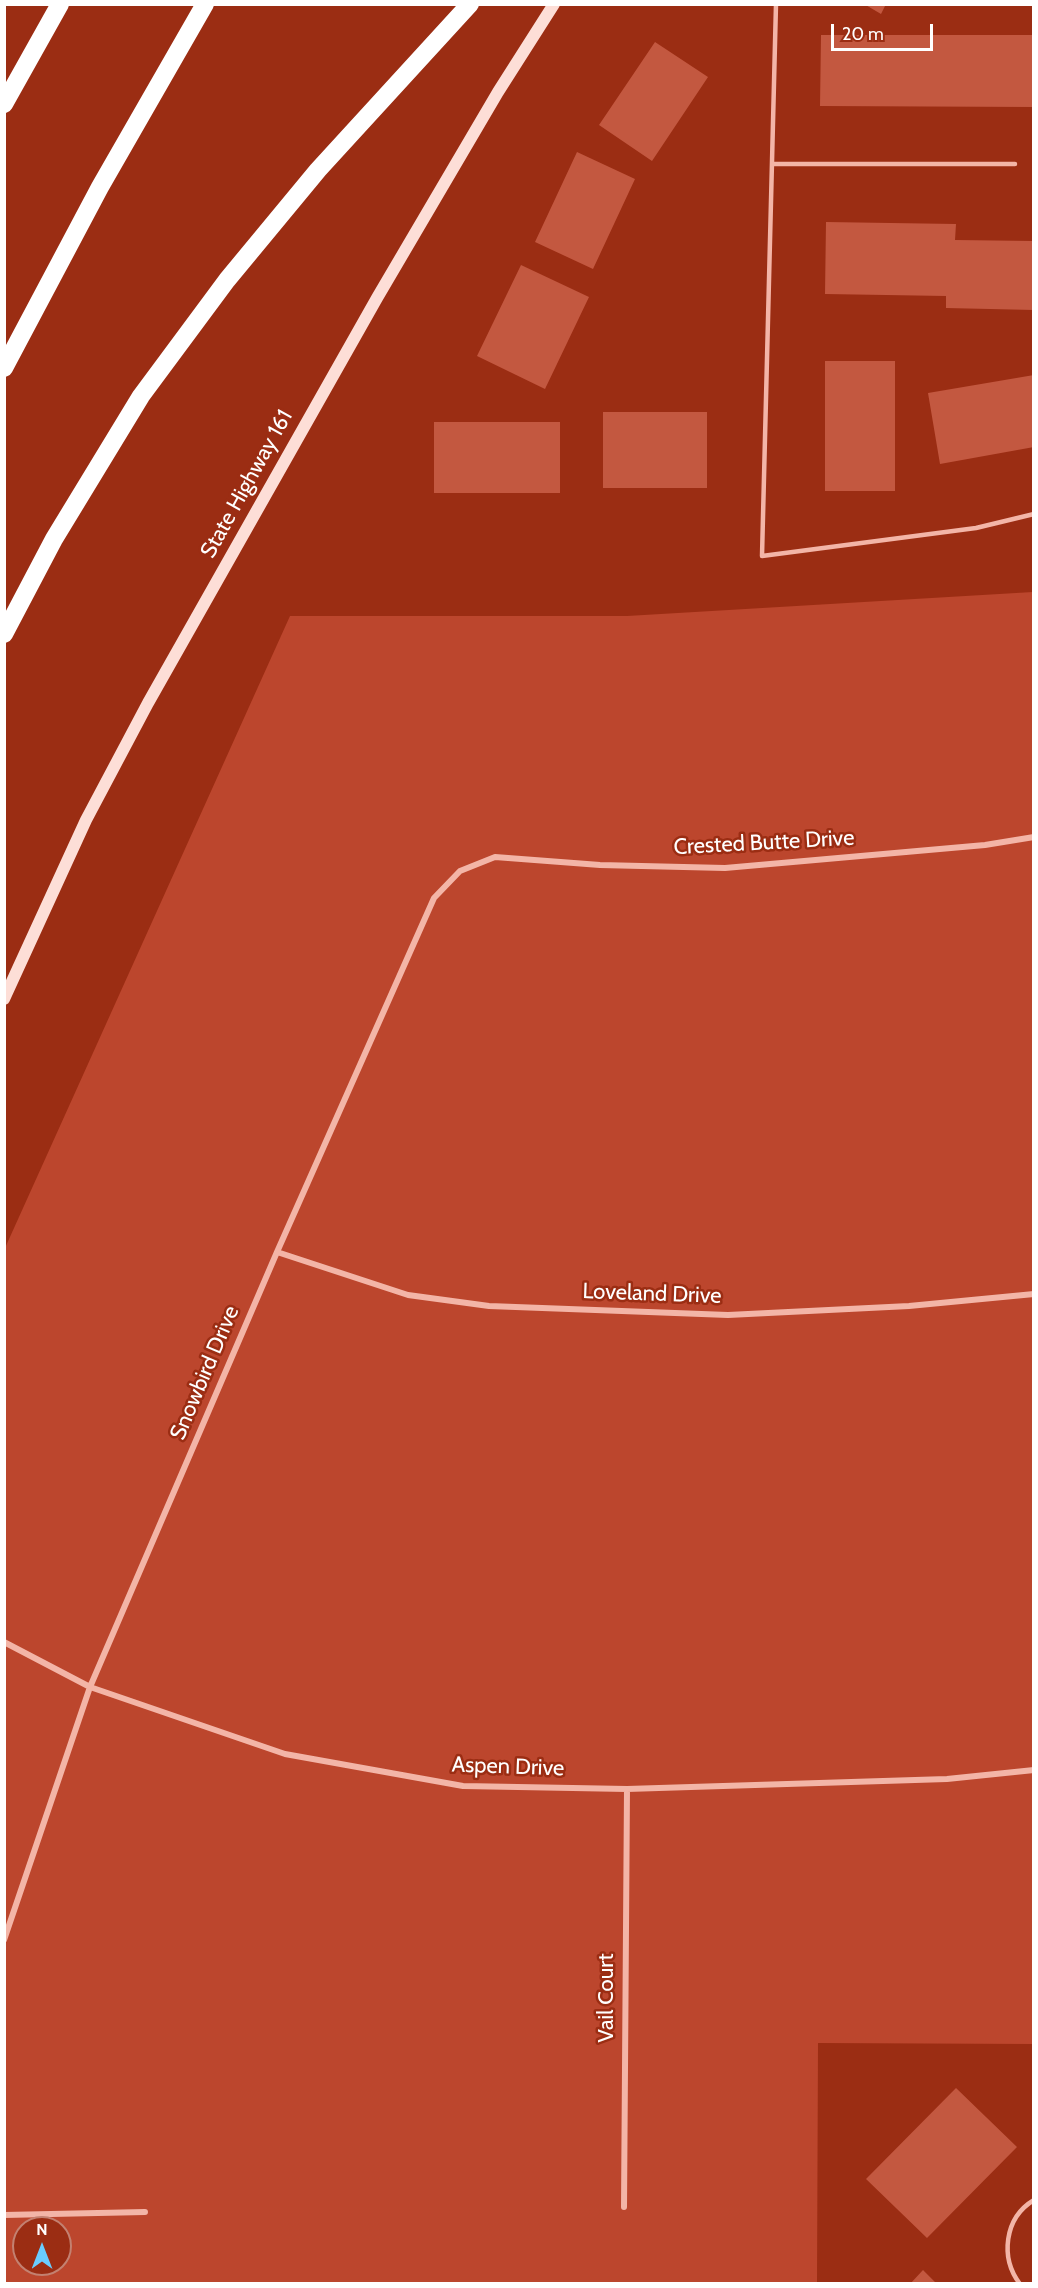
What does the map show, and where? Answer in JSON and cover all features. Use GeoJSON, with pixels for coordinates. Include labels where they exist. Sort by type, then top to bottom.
{"type":"FeatureCollection","features":[{"type":"Feature","properties":{"kind":"highway"},"geometry":{"type":"LineString","coordinates":[[4,104],[60,4]]}},
{"type":"Feature","properties":{"kind":"highway"},"geometry":{"type":"LineString","coordinates":[[4,368],[100,187],[205,4]]}},
{"type":"Feature","properties":{"kind":"highway"},"geometry":{"type":"LineString","coordinates":[[4,634],[54,539],[141,396],[227,280],[318,170],[470,4]]}},
{"type":"Feature","properties":{"kind":"main road","name":"State Highway 161"},"geometry":{"type":"LineString","coordinates":[[4,999],[86,820],[148,703],[376,298],[498,92],[555,4]]}},
{"type":"Feature","properties":{"kind":"street","name":"Crested Butte Drive"},"geometry":{"type":"LineString","coordinates":[[495,856],[600,865],[725,868],[985,845],[1034,837]]}},
{"type":"Feature","properties":{"kind":"street","name":"Snowbird Drive"},"geometry":{"type":"LineString","coordinates":[[4,1940],[90,1687],[277,1252],[434,898],[460,871],[495,856]]}},
{"type":"Feature","properties":{"kind":"street","name":"Loveland Drive"},"geometry":{"type":"LineString","coordinates":[[277,1252],[408,1295],[489,1306],[728,1315],[909,1306],[1034,1294]]}},
{"type":"Feature","properties":{"kind":"street","name":"Aspen Drive"},"geometry":{"type":"LineString","coordinates":[[4,1642],[90,1687],[285,1754],[463,1786],[627,1789],[947,1779],[1034,1770]]}},
{"type":"Feature","properties":{"kind":"street","name":"Vail Court"},"geometry":{"type":"LineString","coordinates":[[624,2207],[627,1789]]}},
{"type":"Feature","properties":{"kind":"street"},"geometry":{"type":"LineString","coordinates":[[4,2215],[145,2212]]}},
{"type":"Feature","properties":{"kind":"lane"},"geometry":{"type":"LineString","coordinates":[[776,4],[762,556],[976,528],[1034,514]]}},
{"type":"Feature","properties":{"kind":"lane"},"geometry":{"type":"LineString","coordinates":[[772,165],[1015,165]]}},
{"type":"Feature","properties":{"kind":"lane"},"geometry":{"type":"LineString","coordinates":[[1020,2283],[1013,2275],[1008,2259],[1007,2243],[1011,2228],[1019,2213],[1034,2200]]}},
{"type":"Feature","properties":{"kind":"shaded area"},"geometry":{"type":"Polygon","coordinates":[[[1033,592],[1033,2044],[818,2043],[817,2283],[5,2284],[5,1248],[290,616],[627,616],[1033,592]]]}},
{"type":"Feature","properties":{"kind":"building"},"geometry":{"type":"Polygon","coordinates":[[[864,4],[886,4],[881,14],[864,4]]]}},
{"type":"Feature","properties":{"kind":"building"},"geometry":{"type":"Polygon","coordinates":[[[821,35],[1034,35],[1034,107],[820,106],[821,35]]]}},
{"type":"Feature","properties":{"kind":"building"},"geometry":{"type":"Polygon","coordinates":[[[655,42],[708,77],[652,161],[599,125],[655,42]]]}},
{"type":"Feature","properties":{"kind":"building"},"geometry":{"type":"Polygon","coordinates":[[[577,152],[635,179],[593,269],[535,242],[577,152]]]}},
{"type":"Feature","properties":{"kind":"building"},"geometry":{"type":"Polygon","coordinates":[[[826,222],[956,224],[955,240],[1034,241],[1034,310],[946,308],[946,296],[825,294],[826,222]]]}},
{"type":"Feature","properties":{"kind":"building"},"geometry":{"type":"Polygon","coordinates":[[[521,265],[589,297],[545,389],[477,356],[521,265]]]}},
{"type":"Feature","properties":{"kind":"building"},"geometry":{"type":"Polygon","coordinates":[[[825,361],[895,361],[895,491],[825,491],[825,361]]]}},
{"type":"Feature","properties":{"kind":"building"},"geometry":{"type":"Polygon","coordinates":[[[1034,375],[1034,447],[940,464],[928,393],[1034,375]]]}},
{"type":"Feature","properties":{"kind":"building"},"geometry":{"type":"Polygon","coordinates":[[[603,412],[707,412],[707,488],[603,488],[603,412]]]}},
{"type":"Feature","properties":{"kind":"building"},"geometry":{"type":"Polygon","coordinates":[[[434,422],[560,422],[560,493],[434,493],[434,422]]]}},
{"type":"Feature","properties":{"kind":"building"},"geometry":{"type":"Polygon","coordinates":[[[956,2088],[1017,2147],[927,2238],[866,2179],[956,2088]]]}},
{"type":"Feature","properties":{"kind":"building"},"geometry":{"type":"Polygon","coordinates":[[[923,2270],[937,2284],[910,2284],[923,2270]]]}}]}
